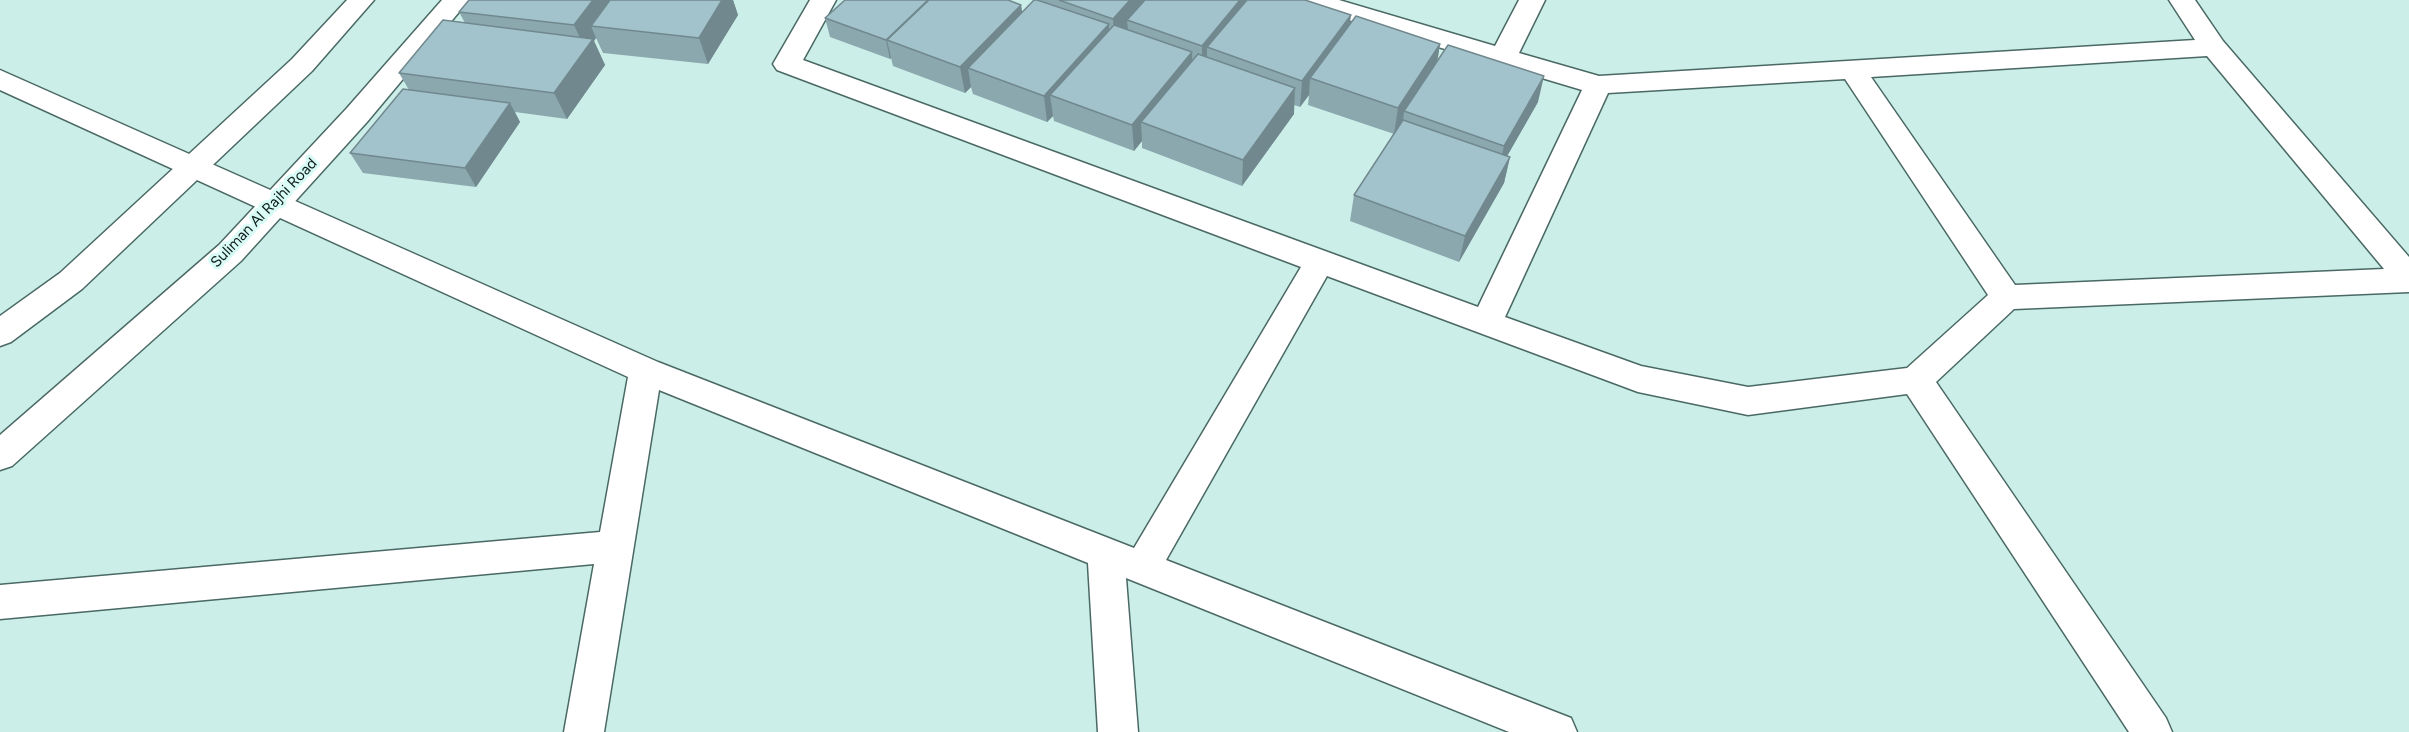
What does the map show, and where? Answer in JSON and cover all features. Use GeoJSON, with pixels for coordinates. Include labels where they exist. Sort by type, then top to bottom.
{"type":"FeatureCollection","features":[{"type":"Feature","properties":{"kind":"street"},"geometry":{"type":"LineString","coordinates":[[0,333],[71,281],[302,65],[361,0]]}},
{"type":"Feature","properties":{"kind":"street","name":"Suliman Al Rajhi Road"},"geometry":{"type":"LineString","coordinates":[[0,456],[230,252],[357,115],[456,0]]}},
{"type":"Feature","properties":{"kind":"street"},"geometry":{"type":"LineString","coordinates":[[823,0],[787,64],[1638,379],[1748,401],[1916,380],[2006,297],[2409,279]]}},
{"type":"Feature","properties":{"kind":"street"},"geometry":{"type":"LineString","coordinates":[[1503,57],[1532,0]]}},
{"type":"Feature","properties":{"kind":"street"},"geometry":{"type":"LineString","coordinates":[[2182,0],[2214,47],[2409,279]]}},
{"type":"Feature","properties":{"kind":"street"},"geometry":{"type":"LineString","coordinates":[[1316,1],[1598,85],[2214,47]]}},
{"type":"Feature","properties":{"kind":"street"},"geometry":{"type":"LineString","coordinates":[[1852,69],[2006,297]]}},
{"type":"Feature","properties":{"kind":"street"},"geometry":{"type":"LineString","coordinates":[[0,79],[646,371],[1557,732]]}},
{"type":"Feature","properties":{"kind":"street"},"geometry":{"type":"LineString","coordinates":[[1486,322],[1598,85]]}},
{"type":"Feature","properties":{"kind":"street"},"geometry":{"type":"LineString","coordinates":[[1142,568],[1320,262]]}},
{"type":"Feature","properties":{"kind":"street"},"geometry":{"type":"LineString","coordinates":[[584,732],[646,371]]}},
{"type":"Feature","properties":{"kind":"street"},"geometry":{"type":"LineString","coordinates":[[1916,380],[2152,732]]}},
{"type":"Feature","properties":{"kind":"street"},"geometry":{"type":"LineString","coordinates":[[0,602],[616,546]]}},
{"type":"Feature","properties":{"kind":"street"},"geometry":{"type":"LineString","coordinates":[[1106,554],[1118,732]]}},
{"type":"Feature","properties":{"kind":"building"},"geometry":{"type":"Polygon","coordinates":[[[469,0],[593,0],[574,25],[459,12],[469,0]]]}},
{"type":"Feature","properties":{"kind":"building"},"geometry":{"type":"Polygon","coordinates":[[[610,0],[722,0],[699,38],[591,26],[610,0]]]}},
{"type":"Feature","properties":{"kind":"building"},"geometry":{"type":"Polygon","coordinates":[[[845,0],[928,0],[886,40],[825,18],[845,0]]]}},
{"type":"Feature","properties":{"kind":"building"},"geometry":{"type":"Polygon","coordinates":[[[929,0],[1008,0],[1021,5],[960,67],[887,40],[929,0]]]}},
{"type":"Feature","properties":{"kind":"building"},"geometry":{"type":"Polygon","coordinates":[[[1034,0],[1109,24],[1044,96],[968,68],[1034,0]]]}},
{"type":"Feature","properties":{"kind":"building"},"geometry":{"type":"Polygon","coordinates":[[[1059,0],[1130,0],[1113,19],[1059,0]]]}},
{"type":"Feature","properties":{"kind":"building"},"geometry":{"type":"Polygon","coordinates":[[[1145,0],[1240,0],[1202,46],[1127,20],[1145,0]]]}},
{"type":"Feature","properties":{"kind":"building"},"geometry":{"type":"Polygon","coordinates":[[[1247,0],[1305,0],[1351,15],[1302,81],[1207,47],[1247,0]]]}},
{"type":"Feature","properties":{"kind":"building"},"geometry":{"type":"Polygon","coordinates":[[[1356,16],[1440,44],[1398,108],[1310,78],[1356,16]]]}},
{"type":"Feature","properties":{"kind":"building"},"geometry":{"type":"Polygon","coordinates":[[[443,20],[593,39],[554,93],[399,73],[443,20]]]}},
{"type":"Feature","properties":{"kind":"building"},"geometry":{"type":"Polygon","coordinates":[[[1114,25],[1192,52],[1132,125],[1050,95],[1114,25]]]}},
{"type":"Feature","properties":{"kind":"building"},"geometry":{"type":"Polygon","coordinates":[[[1448,45],[1544,76],[1504,146],[1404,111],[1448,45]]]}},
{"type":"Feature","properties":{"kind":"building"},"geometry":{"type":"Polygon","coordinates":[[[1198,54],[1295,88],[1243,160],[1141,122],[1198,54]]]}},
{"type":"Feature","properties":{"kind":"building"},"geometry":{"type":"Polygon","coordinates":[[[403,89],[510,103],[465,168],[350,153],[403,89]]]}},
{"type":"Feature","properties":{"kind":"building"},"geometry":{"type":"Polygon","coordinates":[[[1403,120],[1510,157],[1465,236],[1354,195],[1403,120]]]}}]}
